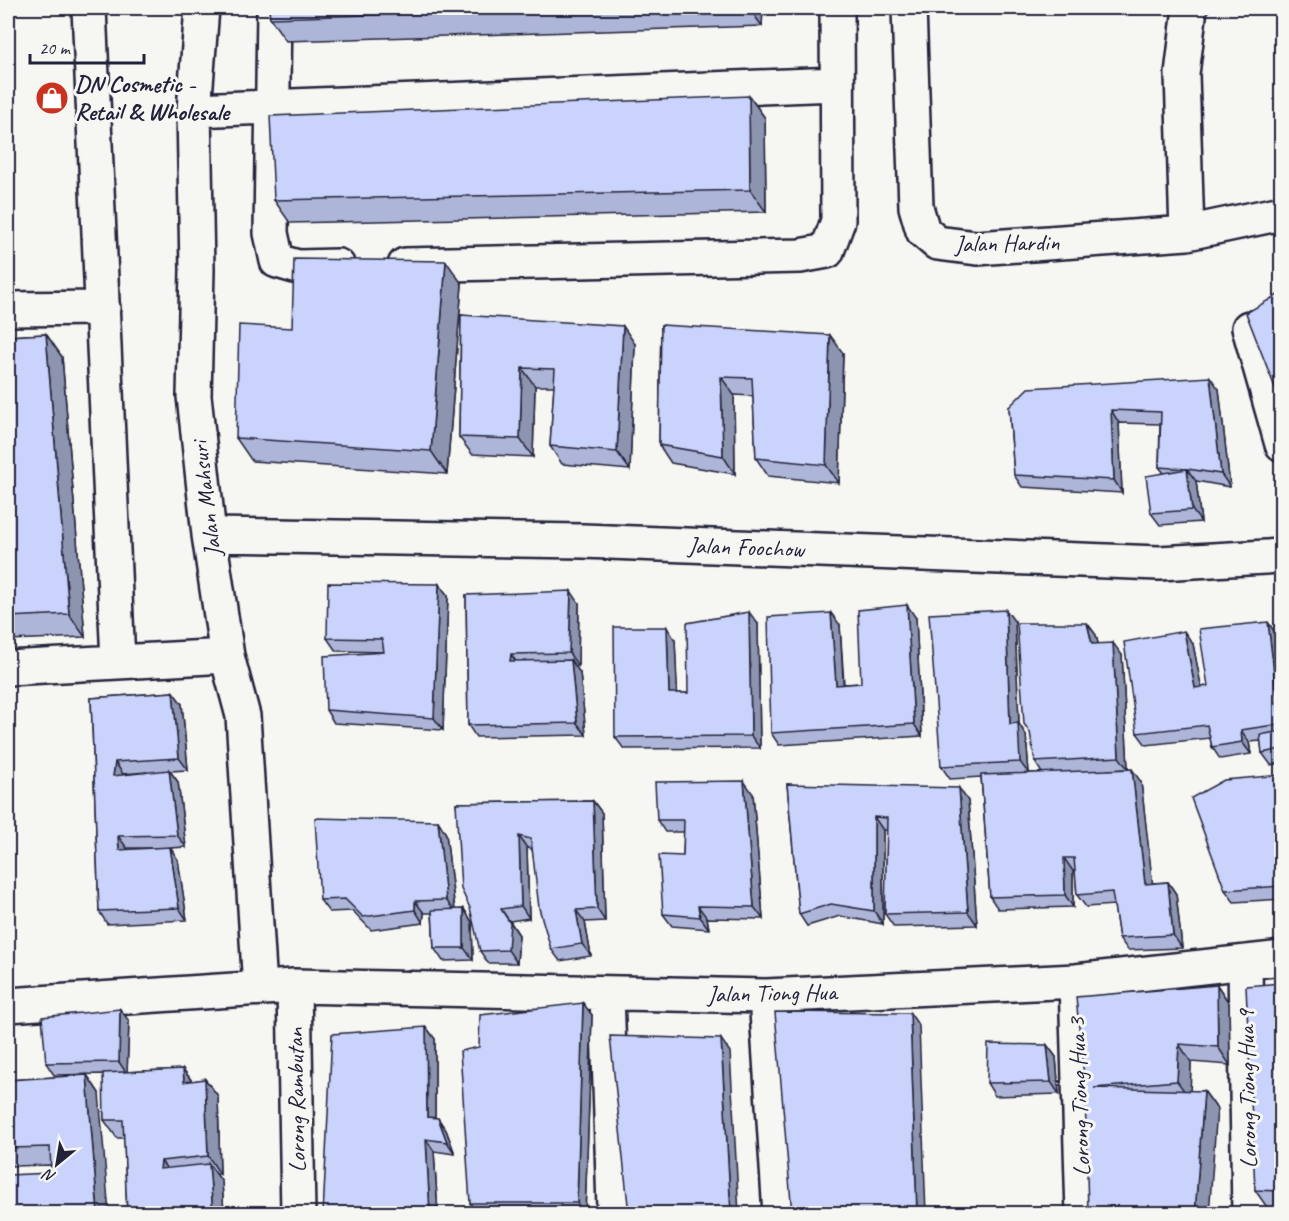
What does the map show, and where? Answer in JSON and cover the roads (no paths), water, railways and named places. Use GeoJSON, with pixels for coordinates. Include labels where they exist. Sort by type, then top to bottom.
{"type":"FeatureCollection","features":[{"type":"Feature","properties":{"kind":"street"},"geometry":{"type":"LineString","coordinates":[[89,8],[118,662]]}},
{"type":"Feature","properties":{"kind":"street","name":"Jalan Mahsuri"},"geometry":{"type":"LineString","coordinates":[[202,8],[194,110],[197,270],[194,396],[209,535],[227,656],[243,716],[260,988]]}},
{"type":"Feature","properties":{"kind":"street"},"geometry":{"type":"LineString","coordinates":[[274,8],[271,233],[277,261],[298,267],[800,256],[827,251],[837,221],[837,8]]}},
{"type":"Feature","properties":{"kind":"street","name":"Jalan Hardin"},"geometry":{"type":"LineString","coordinates":[[909,8],[916,207],[923,231],[937,243],[977,248],[1186,233],[1281,213]]}},
{"type":"Feature","properties":{"kind":"street"},"geometry":{"type":"LineString","coordinates":[[1186,233],[1182,74],[1190,8]]}},
{"type":"Feature","properties":{"kind":"street"},"geometry":{"type":"LineString","coordinates":[[194,110],[836,84]]}},
{"type":"Feature","properties":{"kind":"street"},"geometry":{"type":"LineString","coordinates":[[8,309],[104,308]]}},
{"type":"Feature","properties":{"kind":"street"},"geometry":{"type":"LineString","coordinates":[[1249,328],[1281,444]]}},
{"type":"Feature","properties":{"kind":"street","name":"Jalan Foochow"},"geometry":{"type":"LineString","coordinates":[[209,535],[583,541],[1159,563],[1281,556]]}},
{"type":"Feature","properties":{"kind":"street"},"geometry":{"type":"LineString","coordinates":[[8,668],[227,656]]}},
{"type":"Feature","properties":{"kind":"street","name":"Jalan Tiong Hua"},"geometry":{"type":"LineString","coordinates":[[8,1005],[294,986],[766,996],[1076,981],[1245,964],[1281,958]]}},
{"type":"Feature","properties":{"kind":"street","name":"Lorong Tiong Hua 9"},"geometry":{"type":"LineString","coordinates":[[1245,964],[1249,1214]]}},
{"type":"Feature","properties":{"kind":"street","name":"Lorong Tiong Hua 3"},"geometry":{"type":"LineString","coordinates":[[1076,981],[1083,1214]]}},
{"type":"Feature","properties":{"kind":"street","name":"Lorong Rambutan"},"geometry":{"type":"LineString","coordinates":[[294,986],[298,1214]]}},
{"type":"Feature","properties":{"kind":"street"},"geometry":{"type":"LineString","coordinates":[[607,993],[614,1208]]}},
{"type":"Feature","properties":{"kind":"street"},"geometry":{"type":"LineString","coordinates":[[766,996],[780,1214]]}},
{"type":"Feature","properties":{"kind":"place","name":"DN Cosmetic - Retail & Wholesale"},"geometry":{"type":"Point","coordinates":[52,98]}}]}
